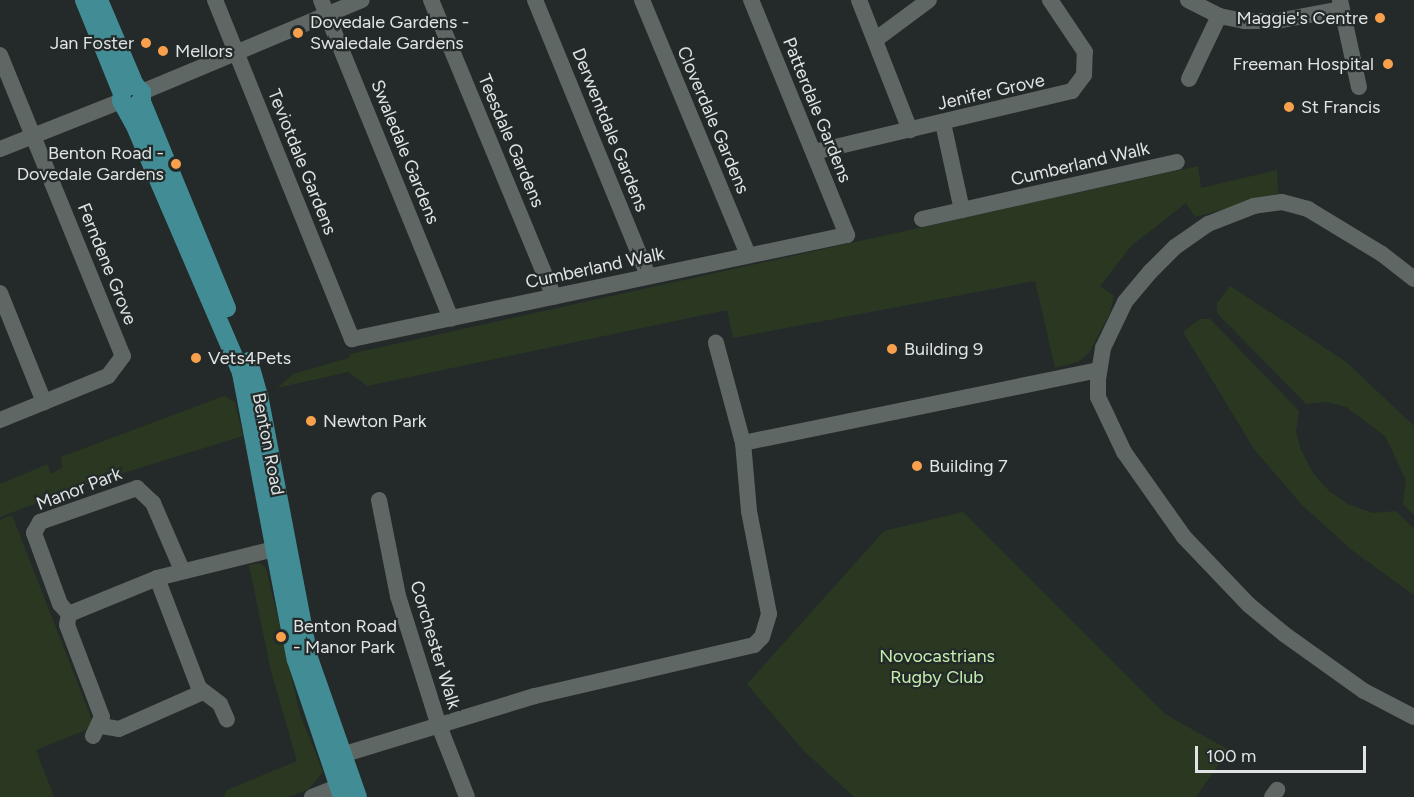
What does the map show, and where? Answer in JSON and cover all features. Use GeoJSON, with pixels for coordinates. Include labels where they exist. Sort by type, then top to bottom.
{"type":"FeatureCollection","features":[{"type":"Feature","properties":{"kind":"main road","name":"Benton Road"},"geometry":{"type":"LineString","coordinates":[[84,0],[131,96],[252,369],[281,548],[334,757],[347,791]]}},
{"type":"Feature","properties":{"kind":"main road","name":"Benton Road"},"geometry":{"type":"LineString","coordinates":[[99,0],[131,96]]}},
{"type":"Feature","properties":{"kind":"street","name":"Teviotdale Gardens"},"geometry":{"type":"LineString","coordinates":[[215,0],[352,339]]}},
{"type":"Feature","properties":{"kind":"street"},"geometry":{"type":"LineString","coordinates":[[0,149],[237,52],[324,7],[362,0]]}},
{"type":"Feature","properties":{"kind":"street","name":"Teesdale Gardens"},"geometry":{"type":"LineString","coordinates":[[431,0],[554,297]]}},
{"type":"Feature","properties":{"kind":"street","name":"Derwentdale Gardens"},"geometry":{"type":"LineString","coordinates":[[535,0],[648,276]]}},
{"type":"Feature","properties":{"kind":"street","name":"Cloverdale Gardens"},"geometry":{"type":"LineString","coordinates":[[642,0],[748,255]]}},
{"type":"Feature","properties":{"kind":"street","name":"Patterdale Gardens"},"geometry":{"type":"LineString","coordinates":[[752,0],[847,235]]}},
{"type":"Feature","properties":{"kind":"street"},"geometry":{"type":"LineString","coordinates":[[859,0],[910,130]]}},
{"type":"Feature","properties":{"kind":"street"},"geometry":{"type":"LineString","coordinates":[[875,40],[929,0]]}},
{"type":"Feature","properties":{"kind":"street","name":"Jenifer Grove"},"geometry":{"type":"LineString","coordinates":[[814,152],[1058,97],[1077,86],[1086,68],[1085,52],[1050,0]]}},
{"type":"Feature","properties":{"kind":"street"},"geometry":{"type":"LineString","coordinates":[[1188,0],[1219,16],[1268,21],[1341,4],[1359,87]]}},
{"type":"Feature","properties":{"kind":"street","name":"Swaledale Gardens"},"geometry":{"type":"LineString","coordinates":[[324,7],[452,318]]}},
{"type":"Feature","properties":{"kind":"street"},"geometry":{"type":"LineString","coordinates":[[1189,79],[1219,16]]}},
{"type":"Feature","properties":{"kind":"street","name":"Ferndene Grove"},"geometry":{"type":"LineString","coordinates":[[0,55],[123,356],[108,376],[0,420]]}},
{"type":"Feature","properties":{"kind":"street"},"geometry":{"type":"LineString","coordinates":[[943,123],[962,210]]}},
{"type":"Feature","properties":{"kind":"street","name":"Cumberland Walk"},"geometry":{"type":"LineString","coordinates":[[922,219],[1177,162]]}},
{"type":"Feature","properties":{"kind":"street"},"geometry":{"type":"LineString","coordinates":[[1414,279],[1382,254],[1308,209],[1282,202],[1254,206],[1208,224],[1175,247],[1125,302],[1102,348],[1098,397],[1105,416],[1127,457],[1184,537],[1249,605],[1284,634],[1364,691],[1414,717]]}},
{"type":"Feature","properties":{"kind":"street","name":"Cumberland Walk"},"geometry":{"type":"LineString","coordinates":[[352,339],[847,235]]}},
{"type":"Feature","properties":{"kind":"street"},"geometry":{"type":"LineString","coordinates":[[0,293],[44,402]]}},
{"type":"Feature","properties":{"kind":"street"},"geometry":{"type":"LineString","coordinates":[[334,757],[438,723],[740,649],[754,645],[762,637],[769,614],[749,511],[743,443],[716,343]]}},
{"type":"Feature","properties":{"kind":"street"},"geometry":{"type":"LineString","coordinates":[[743,443],[1099,370]]}},
{"type":"Feature","properties":{"kind":"street","name":"Manor Park"},"geometry":{"type":"LineString","coordinates":[[182,570],[153,503],[137,488],[40,522],[34,534],[60,604],[69,614],[66,625],[101,714],[97,731],[119,729],[203,692]]}},
{"type":"Feature","properties":{"kind":"street","name":"Corchester Walk"},"geometry":{"type":"LineString","coordinates":[[379,500],[398,596],[438,723],[467,797]]}},
{"type":"Feature","properties":{"kind":"street"},"geometry":{"type":"LineString","coordinates":[[69,614],[182,570],[281,548]]}},
{"type":"Feature","properties":{"kind":"street"},"geometry":{"type":"LineString","coordinates":[[157,578],[203,692],[220,704],[227,720]]}},
{"type":"Feature","properties":{"kind":"street"},"geometry":{"type":"LineString","coordinates":[[312,797],[347,791]]}},
{"type":"Feature","properties":{"kind":"green space"},"geometry":{"type":"Polygon","coordinates":[[[1198,166],[1201,188],[1277,170],[1278,194],[1195,217],[1186,203],[1131,246],[1100,286],[1114,296],[1110,313],[1089,353],[1078,362],[1055,368],[1035,281],[733,338],[727,310],[367,386],[348,372],[277,388],[293,374],[349,358],[350,354],[1198,166]]]}},
{"type":"Feature","properties":{"kind":"green space"},"geometry":{"type":"Polygon","coordinates":[[[1230,286],[1345,361],[1414,426],[1414,515],[1403,504],[1406,480],[1385,436],[1346,407],[1327,402],[1306,404],[1217,313],[1217,303],[1230,286]]]}},
{"type":"Feature","properties":{"kind":"green space"},"geometry":{"type":"Polygon","coordinates":[[[1200,319],[1210,319],[1299,411],[1296,432],[1301,450],[1313,473],[1329,491],[1348,504],[1372,513],[1396,511],[1414,529],[1414,595],[1353,551],[1302,505],[1254,449],[1183,332],[1200,319]]]}},
{"type":"Feature","properties":{"kind":"green space"},"geometry":{"type":"Polygon","coordinates":[[[224,396],[235,402],[243,436],[81,486],[0,517],[0,484],[48,464],[50,474],[62,468],[61,457],[224,396]]]}},
{"type":"Feature","properties":{"kind":"green space","name":"Novocastrians Rugby Club"},"geometry":{"type":"Polygon","coordinates":[[[963,512],[1165,714],[1229,750],[1196,797],[854,797],[803,750],[747,684],[884,531],[963,512]]]}},
{"type":"Feature","properties":{"kind":"green space"},"geometry":{"type":"Polygon","coordinates":[[[12,515],[92,720],[86,730],[36,750],[54,797],[0,797],[0,520],[12,515]]]}},
{"type":"Feature","properties":{"kind":"green space"},"geometry":{"type":"Polygon","coordinates":[[[260,563],[266,568],[300,714],[323,772],[309,789],[289,797],[224,797],[227,790],[297,761],[271,671],[249,565],[260,563]]]}},
{"type":"Feature","properties":{"kind":"place","name":"Maggie's Centre"},"geometry":{"type":"Point","coordinates":[1380,18]}},
{"type":"Feature","properties":{"kind":"place","name":"Dovedale Gardens - Swaledale Gardens"},"geometry":{"type":"Point","coordinates":[298,33]}},
{"type":"Feature","properties":{"kind":"place","name":"Jan Foster"},"geometry":{"type":"Point","coordinates":[146,43]}},
{"type":"Feature","properties":{"kind":"place","name":"Mellors"},"geometry":{"type":"Point","coordinates":[163,51]}},
{"type":"Feature","properties":{"kind":"place","name":"Freeman Hospital"},"geometry":{"type":"Point","coordinates":[1388,64]}},
{"type":"Feature","properties":{"kind":"place","name":"St Francis"},"geometry":{"type":"Point","coordinates":[1289,107]}},
{"type":"Feature","properties":{"kind":"place","name":"Benton Road - Dovedale Gardens"},"geometry":{"type":"Point","coordinates":[176,164]}},
{"type":"Feature","properties":{"kind":"place","name":"Building 9"},"geometry":{"type":"Point","coordinates":[892,349]}},
{"type":"Feature","properties":{"kind":"place","name":"Vets4Pets"},"geometry":{"type":"Point","coordinates":[196,358]}},
{"type":"Feature","properties":{"kind":"place","name":"Newton Park"},"geometry":{"type":"Point","coordinates":[311,421]}},
{"type":"Feature","properties":{"kind":"place","name":"Building 7"},"geometry":{"type":"Point","coordinates":[917,466]}},
{"type":"Feature","properties":{"kind":"place","name":"Benton Road - Manor Park"},"geometry":{"type":"Point","coordinates":[281,637]}}]}
